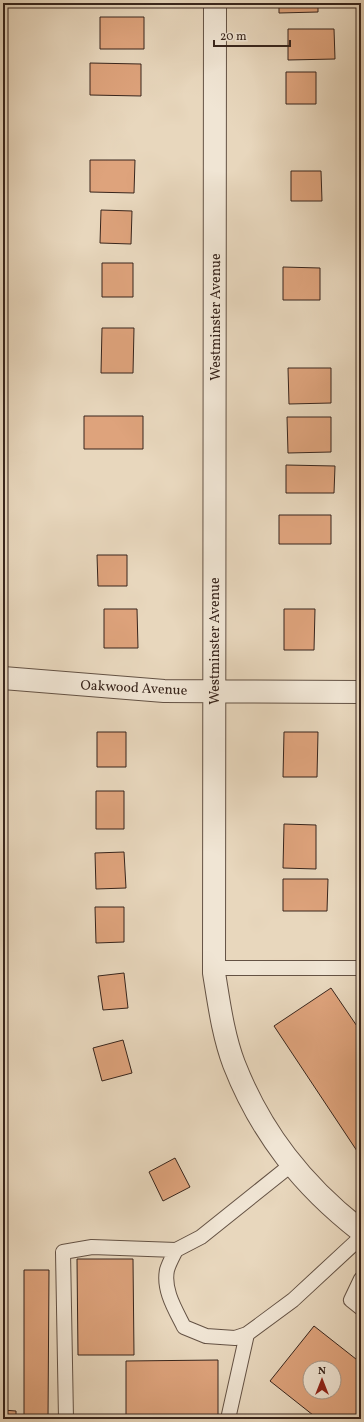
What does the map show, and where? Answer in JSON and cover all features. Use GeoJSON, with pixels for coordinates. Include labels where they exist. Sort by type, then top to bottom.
{"type":"FeatureCollection","features":[{"type":"Feature","properties":{"kind":"street","name":"Westminster Avenue"},"geometry":{"type":"LineString","coordinates":[[215,3],[214,968],[225,1036],[234,1064],[259,1118],[291,1164],[319,1196],[361,1231]]}},
{"type":"Feature","properties":{"kind":"street","name":"Oakwood Avenue"},"geometry":{"type":"LineString","coordinates":[[3,678],[164,690],[361,692]]}},
{"type":"Feature","properties":{"kind":"lane"},"geometry":{"type":"LineString","coordinates":[[214,968],[361,968]]}},
{"type":"Feature","properties":{"kind":"lane"},"geometry":{"type":"LineString","coordinates":[[66,1419],[64,1252],[92,1247],[176,1250],[201,1237],[291,1164]]}},
{"type":"Feature","properties":{"kind":"lane"},"geometry":{"type":"LineString","coordinates":[[176,1250],[167,1270],[166,1288],[184,1327],[206,1336],[235,1338],[247,1334],[293,1300],[361,1237]]}},
{"type":"Feature","properties":{"kind":"lane"},"geometry":{"type":"LineString","coordinates":[[361,1279],[351,1300],[361,1308]]}},
{"type":"Feature","properties":{"kind":"lane"},"geometry":{"type":"LineString","coordinates":[[228,1419],[247,1334]]}},
{"type":"Feature","properties":{"kind":"building"},"geometry":{"type":"Polygon","coordinates":[[[104,3],[140,3],[140,5],[104,5],[104,3]]]}},
{"type":"Feature","properties":{"kind":"building"},"geometry":{"type":"Polygon","coordinates":[[[279,3],[318,3],[318,12],[279,13],[279,3]]]}},
{"type":"Feature","properties":{"kind":"building"},"geometry":{"type":"Polygon","coordinates":[[[100,17],[144,17],[144,49],[100,49],[100,17]]]}},
{"type":"Feature","properties":{"kind":"building"},"geometry":{"type":"Polygon","coordinates":[[[288,29],[334,29],[335,59],[288,60],[288,29]]]}},
{"type":"Feature","properties":{"kind":"building"},"geometry":{"type":"Polygon","coordinates":[[[90,63],[141,64],[141,96],[90,95],[90,63]]]}},
{"type":"Feature","properties":{"kind":"building"},"geometry":{"type":"Polygon","coordinates":[[[286,72],[316,72],[316,104],[286,104],[286,72]]]}},
{"type":"Feature","properties":{"kind":"building"},"geometry":{"type":"Polygon","coordinates":[[[90,160],[135,160],[134,193],[90,192],[90,160]]]}},
{"type":"Feature","properties":{"kind":"building"},"geometry":{"type":"Polygon","coordinates":[[[291,171],[321,171],[322,201],[291,201],[291,171]]]}},
{"type":"Feature","properties":{"kind":"building"},"geometry":{"type":"Polygon","coordinates":[[[101,210],[132,211],[131,244],[100,243],[101,210]]]}},
{"type":"Feature","properties":{"kind":"building"},"geometry":{"type":"Polygon","coordinates":[[[102,263],[133,263],[133,297],[102,297],[102,263]]]}},
{"type":"Feature","properties":{"kind":"building"},"geometry":{"type":"Polygon","coordinates":[[[283,267],[320,268],[320,300],[283,300],[283,267]]]}},
{"type":"Feature","properties":{"kind":"building"},"geometry":{"type":"Polygon","coordinates":[[[102,328],[134,328],[133,373],[101,373],[102,328]]]}},
{"type":"Feature","properties":{"kind":"building"},"geometry":{"type":"Polygon","coordinates":[[[288,368],[331,368],[331,403],[289,404],[288,368]]]}},
{"type":"Feature","properties":{"kind":"building"},"geometry":{"type":"Polygon","coordinates":[[[84,416],[143,416],[143,449],[84,449],[84,416]]]}},
{"type":"Feature","properties":{"kind":"building"},"geometry":{"type":"Polygon","coordinates":[[[287,417],[331,417],[331,452],[288,453],[287,417]]]}},
{"type":"Feature","properties":{"kind":"building"},"geometry":{"type":"Polygon","coordinates":[[[286,465],[335,466],[334,493],[286,493],[286,465]]]}},
{"type":"Feature","properties":{"kind":"building"},"geometry":{"type":"Polygon","coordinates":[[[279,515],[331,515],[331,544],[279,544],[279,515]]]}},
{"type":"Feature","properties":{"kind":"building"},"geometry":{"type":"Polygon","coordinates":[[[97,555],[127,555],[127,586],[98,586],[97,555]]]}},
{"type":"Feature","properties":{"kind":"building"},"geometry":{"type":"Polygon","coordinates":[[[104,609],[137,609],[138,648],[104,648],[104,609]]]}},
{"type":"Feature","properties":{"kind":"building"},"geometry":{"type":"Polygon","coordinates":[[[284,609],[315,609],[314,650],[284,650],[284,609]]]}},
{"type":"Feature","properties":{"kind":"building"},"geometry":{"type":"Polygon","coordinates":[[[97,732],[126,732],[126,767],[97,767],[97,732]]]}},
{"type":"Feature","properties":{"kind":"building"},"geometry":{"type":"Polygon","coordinates":[[[284,732],[318,732],[317,777],[283,777],[284,732]]]}},
{"type":"Feature","properties":{"kind":"building"},"geometry":{"type":"Polygon","coordinates":[[[96,791],[124,791],[124,829],[96,829],[96,791]]]}},
{"type":"Feature","properties":{"kind":"building"},"geometry":{"type":"Polygon","coordinates":[[[284,824],[316,825],[316,869],[283,868],[284,824]]]}},
{"type":"Feature","properties":{"kind":"building"},"geometry":{"type":"Polygon","coordinates":[[[124,852],[126,888],[96,889],[95,853],[124,852]]]}},
{"type":"Feature","properties":{"kind":"building"},"geometry":{"type":"Polygon","coordinates":[[[283,879],[328,879],[327,911],[283,911],[283,879]]]}},
{"type":"Feature","properties":{"kind":"building"},"geometry":{"type":"Polygon","coordinates":[[[95,907],[124,907],[124,942],[96,943],[95,907]]]}},
{"type":"Feature","properties":{"kind":"building"},"geometry":{"type":"Polygon","coordinates":[[[124,973],[128,1008],[103,1010],[98,976],[124,973]]]}},
{"type":"Feature","properties":{"kind":"building"},"geometry":{"type":"Polygon","coordinates":[[[331,988],[361,1032],[361,1157],[274,1026],[331,988]]]}},
{"type":"Feature","properties":{"kind":"building"},"geometry":{"type":"Polygon","coordinates":[[[123,1040],[132,1073],[102,1081],[93,1048],[123,1040]]]}},
{"type":"Feature","properties":{"kind":"building"},"geometry":{"type":"Polygon","coordinates":[[[175,1158],[190,1187],[163,1201],[149,1172],[175,1158]]]}},
{"type":"Feature","properties":{"kind":"building"},"geometry":{"type":"Polygon","coordinates":[[[77,1259],[133,1259],[134,1355],[78,1355],[77,1259]]]}},
{"type":"Feature","properties":{"kind":"building"},"geometry":{"type":"Polygon","coordinates":[[[24,1270],[49,1270],[48,1419],[24,1419],[24,1270]]]}},
{"type":"Feature","properties":{"kind":"building"},"geometry":{"type":"Polygon","coordinates":[[[314,1326],[361,1363],[361,1419],[318,1419],[270,1381],[314,1326]]]}},
{"type":"Feature","properties":{"kind":"building"},"geometry":{"type":"Polygon","coordinates":[[[218,1360],[218,1416],[126,1417],[126,1361],[218,1360]]]}},
{"type":"Feature","properties":{"kind":"building"},"geometry":{"type":"Polygon","coordinates":[[[3,1410],[16,1411],[16,1419],[3,1419],[3,1410]]]}}]}
